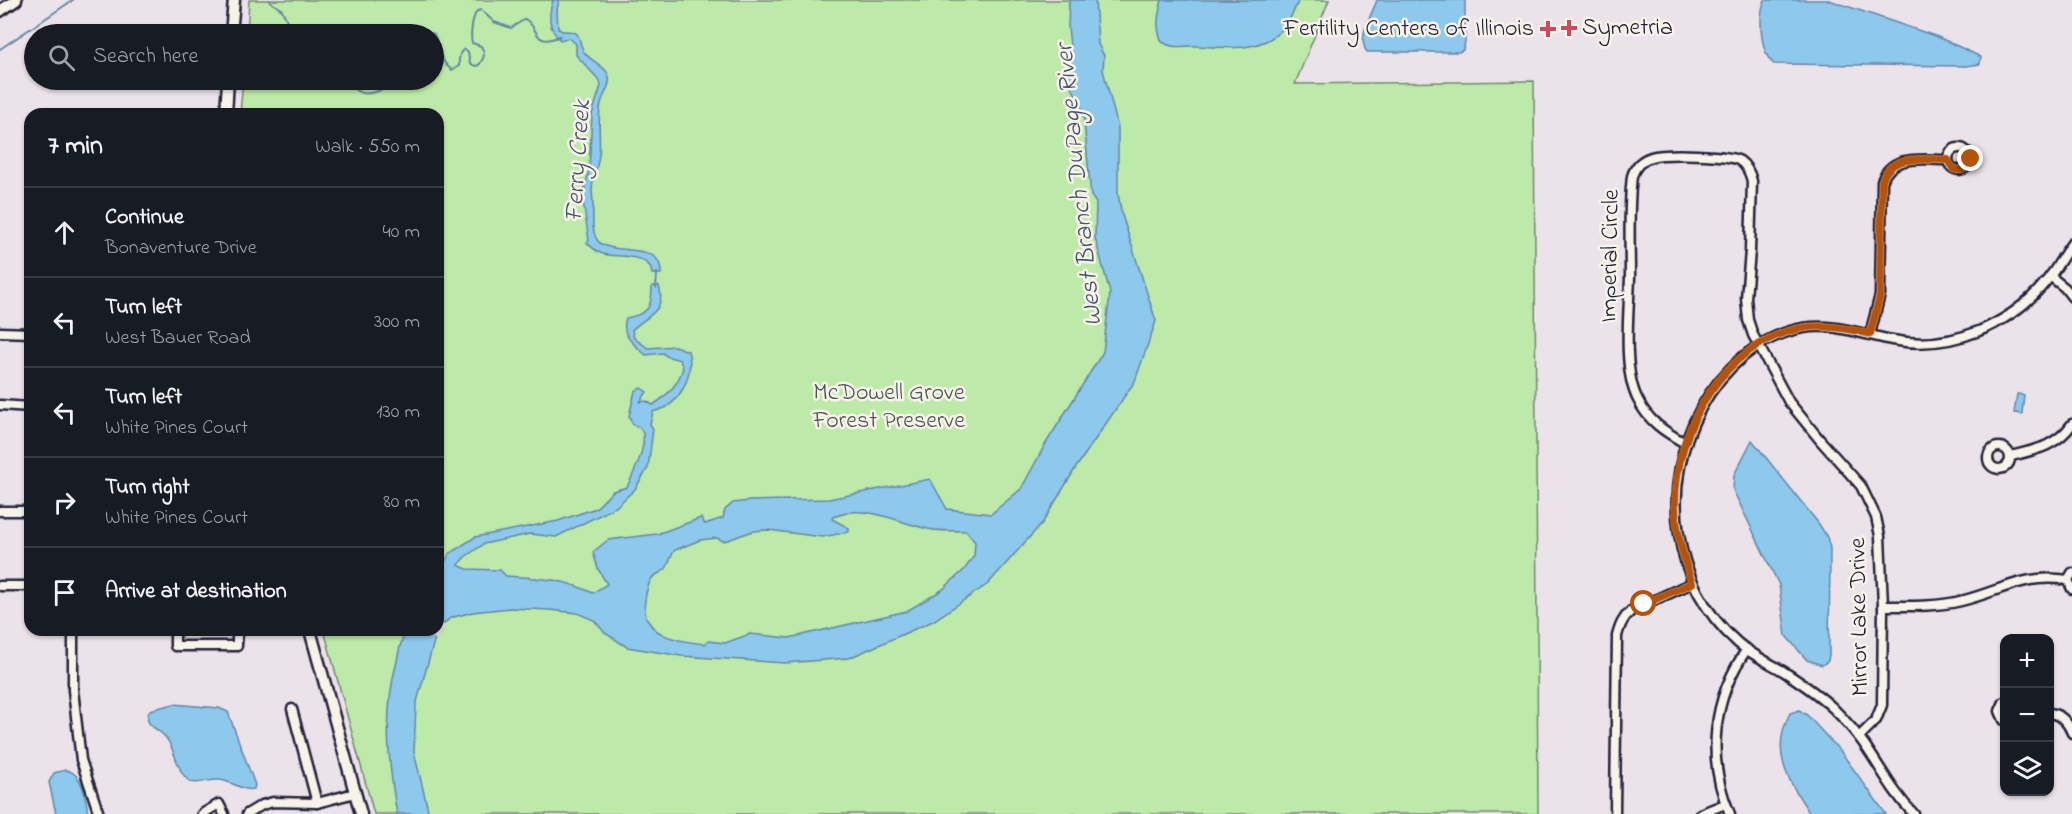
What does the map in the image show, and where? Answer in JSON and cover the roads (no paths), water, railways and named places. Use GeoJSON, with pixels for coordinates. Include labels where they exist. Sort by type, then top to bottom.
{"type":"FeatureCollection","features":[{"type":"Feature","properties":{"kind":"street"},"geometry":{"type":"LineString","coordinates":[[0,11],[16,0]]}},
{"type":"Feature","properties":{"kind":"street"},"geometry":{"type":"LineString","coordinates":[[232,24],[234,0]]}},
{"type":"Feature","properties":{"kind":"street"},"geometry":{"type":"LineString","coordinates":[[226,108],[227,90]]}},
{"type":"Feature","properties":{"kind":"street","name":"Imperial Circle"},"geometry":{"type":"LineString","coordinates":[[1685,442],[1660,428],[1644,410],[1637,399],[1629,372],[1630,189],[1633,172],[1642,161],[1659,155],[1727,156],[1743,163],[1750,172],[1753,204],[1746,298],[1748,320],[1758,346]]}},
{"type":"Feature","properties":{"kind":"street"},"geometry":{"type":"LineString","coordinates":[[1870,334],[1880,296],[1882,182],[1885,173],[1902,161],[1948,160]]}},
{"type":"Feature","properties":{"kind":"street"},"geometry":{"type":"LineString","coordinates":[[1914,814],[1902,802],[1859,737],[1831,706],[1810,689],[1747,650],[1716,620],[1692,583],[1678,532],[1675,503],[1677,479],[1685,442],[1700,410],[1716,384],[1739,360],[1774,337],[1804,328],[1833,327],[1901,342],[1925,343],[1964,337],[2006,318],[2036,293],[2072,243]]}},
{"type":"Feature","properties":{"kind":"street"},"geometry":{"type":"LineString","coordinates":[[2050,276],[2072,297]]}},
{"type":"Feature","properties":{"kind":"street"},"geometry":{"type":"LineString","coordinates":[[0,332],[24,332]]}},
{"type":"Feature","properties":{"kind":"street","name":"Mirror Lake Drive"},"geometry":{"type":"LineString","coordinates":[[1758,346],[1790,402],[1820,440],[1852,473],[1870,502],[1880,536],[1883,606],[1882,705],[1876,720],[1859,737]]}},
{"type":"Feature","properties":{"kind":"street"},"geometry":{"type":"LineString","coordinates":[[0,405],[24,407]]}},
{"type":"Feature","properties":{"kind":"street"},"geometry":{"type":"LineString","coordinates":[[2011,456],[2050,445],[2063,436],[2072,424]]}},
{"type":"Feature","properties":{"kind":"street"},"geometry":{"type":"LineString","coordinates":[[0,511],[24,511]]}},
{"type":"Feature","properties":{"kind":"street"},"geometry":{"type":"LineString","coordinates":[[1883,606],[1920,606],[1960,602],[2034,578],[2071,581]]}},
{"type":"Feature","properties":{"kind":"street"},"geometry":{"type":"LineString","coordinates":[[1615,814],[1619,628],[1625,616],[1632,610],[1692,583]]}},
{"type":"Feature","properties":{"kind":"street"},"geometry":{"type":"LineString","coordinates":[[0,586],[24,586]]}},
{"type":"Feature","properties":{"kind":"street"},"geometry":{"type":"LineString","coordinates":[[73,636],[73,690],[81,760],[99,814]]}},
{"type":"Feature","properties":{"kind":"street"},"geometry":{"type":"LineString","coordinates":[[175,636],[175,646],[237,646],[237,636]]}},
{"type":"Feature","properties":{"kind":"street"},"geometry":{"type":"LineString","coordinates":[[312,636],[361,814]]}},
{"type":"Feature","properties":{"kind":"street"},"geometry":{"type":"LineString","coordinates":[[1730,814],[1725,804],[1716,765],[1716,728],[1725,690],[1747,650]]}},
{"type":"Feature","properties":{"kind":"street"},"geometry":{"type":"LineString","coordinates":[[292,709],[317,803]]}},
{"type":"Feature","properties":{"kind":"street"},"geometry":{"type":"LineString","coordinates":[[2054,714],[2067,723],[2072,733]]}},
{"type":"Feature","properties":{"kind":"street"},"geometry":{"type":"LineString","coordinates":[[247,814],[273,802],[317,803],[355,793]]}},
{"type":"Feature","properties":{"kind":"street"},"geometry":{"type":"LineString","coordinates":[[202,814],[219,804],[224,814]]}},
{"type":"Feature","properties":{"kind":"street"},"geometry":{"type":"LineString","coordinates":[[1700,814],[1725,804]]}},
{"type":"Feature","properties":{"kind":"water"},"geometry":{"type":"Polygon","coordinates":[[[553,0],[559,0],[558,28],[577,34],[584,52],[606,71],[609,77],[609,85],[600,110],[599,155],[592,187],[594,233],[598,241],[605,246],[646,252],[654,256],[659,263],[661,274],[652,274],[646,262],[639,259],[603,254],[587,243],[589,241],[583,201],[589,170],[592,114],[601,86],[600,81],[576,55],[576,44],[569,38],[560,40],[553,31],[550,11],[553,0]]]}},
{"type":"Feature","properties":{"kind":"water"},"geometry":{"type":"Polygon","coordinates":[[[1069,0],[1095,0],[1098,44],[1104,56],[1103,70],[1118,127],[1118,194],[1122,215],[1156,321],[1135,381],[1075,469],[1043,522],[988,584],[933,621],[849,658],[785,663],[681,656],[627,647],[605,633],[594,620],[577,613],[510,608],[473,612],[450,618],[444,624],[444,564],[449,554],[475,537],[558,521],[596,508],[613,491],[627,487],[638,463],[643,443],[640,428],[633,425],[629,416],[635,391],[641,388],[647,392],[640,402],[646,401],[653,405],[671,390],[683,368],[680,360],[663,353],[646,355],[633,343],[625,330],[626,318],[644,312],[650,305],[652,286],[659,286],[660,302],[654,312],[632,330],[634,338],[648,348],[675,346],[688,351],[690,366],[686,382],[678,396],[667,407],[653,412],[650,424],[653,429],[648,468],[635,489],[616,507],[556,537],[530,534],[484,544],[465,557],[458,565],[467,569],[500,570],[506,576],[541,578],[593,593],[607,584],[598,569],[593,552],[608,540],[657,534],[701,518],[705,524],[723,518],[725,510],[733,503],[829,499],[930,479],[947,509],[991,514],[1021,489],[1045,445],[1103,352],[1110,293],[1095,238],[1096,203],[1091,196],[1083,110],[1068,83],[1071,55],[1068,27],[1069,0]],[[850,512],[833,517],[832,519],[849,528],[849,532],[822,537],[768,530],[753,531],[723,541],[717,538],[700,540],[675,550],[666,569],[654,576],[648,586],[645,612],[648,622],[655,629],[673,638],[705,644],[708,641],[725,643],[750,634],[789,638],[907,611],[942,590],[964,570],[974,556],[975,542],[966,531],[933,530],[870,513],[850,512]]]}},
{"type":"Feature","properties":{"kind":"water"},"geometry":{"type":"Polygon","coordinates":[[[1162,0],[1299,0],[1288,22],[1277,34],[1257,44],[1234,48],[1175,47],[1162,42],[1158,16],[1162,0]]]}},
{"type":"Feature","properties":{"kind":"water"},"geometry":{"type":"Polygon","coordinates":[[[1377,0],[1465,0],[1463,50],[1459,52],[1367,52],[1363,40],[1364,33],[1377,0]]]}},
{"type":"Feature","properties":{"kind":"water"},"geometry":{"type":"Polygon","coordinates":[[[1765,0],[1829,0],[1938,37],[1981,57],[1980,64],[1966,66],[1774,64],[1769,59],[1763,43],[1761,15],[1765,0]]]}},
{"type":"Feature","properties":{"kind":"water"},"geometry":{"type":"Polygon","coordinates":[[[2017,394],[2024,395],[2022,414],[2014,413],[2017,394]]]}},
{"type":"Feature","properties":{"kind":"water"},"geometry":{"type":"Polygon","coordinates":[[[1752,440],[1827,537],[1830,548],[1829,655],[1828,661],[1822,665],[1807,660],[1786,636],[1779,585],[1733,490],[1734,475],[1752,440]]]}},
{"type":"Feature","properties":{"kind":"water"},"geometry":{"type":"Polygon","coordinates":[[[436,636],[416,705],[414,752],[429,814],[397,814],[391,775],[388,718],[393,680],[403,637],[436,636]]]}},
{"type":"Feature","properties":{"kind":"water"},"geometry":{"type":"Polygon","coordinates":[[[174,704],[219,708],[228,712],[255,785],[254,789],[245,789],[223,781],[194,783],[187,779],[169,743],[148,720],[150,710],[174,704]]]}},
{"type":"Feature","properties":{"kind":"water"},"geometry":{"type":"Polygon","coordinates":[[[1799,710],[1807,715],[1841,752],[1886,814],[1810,814],[1789,778],[1782,754],[1781,741],[1784,727],[1790,713],[1799,710]]]}},
{"type":"Feature","properties":{"kind":"water"},"geometry":{"type":"Polygon","coordinates":[[[65,770],[76,775],[80,781],[88,814],[56,814],[49,782],[54,773],[65,770]]]}},
{"type":"Feature","properties":{"kind":"waterway"},"geometry":{"type":"LineString","coordinates":[[37,24],[73,0]]}},
{"type":"Feature","properties":{"kind":"waterway"},"geometry":{"type":"LineString","coordinates":[[268,0],[282,10],[288,23],[291,24]]}},
{"type":"Feature","properties":{"kind":"waterway"},"geometry":{"type":"LineString","coordinates":[[444,61],[452,70],[459,66],[460,54],[465,49],[468,52],[470,63],[475,66],[479,65],[484,51],[481,46],[472,43],[471,31],[475,14],[481,10],[494,22],[511,28],[525,19],[545,40],[560,36]]}},
{"type":"Feature","properties":{"kind":"waterway"},"geometry":{"type":"LineString","coordinates":[[0,49],[24,33]]}},
{"type":"Feature","properties":{"kind":"waterway"},"geometry":{"type":"LineString","coordinates":[[356,90],[362,93],[380,90]]}},
{"type":"Feature","properties":{"kind":"waterway","name":"Ferry Creek"},"geometry":{"type":"LineString","coordinates":[[656,288],[657,273]]}},
{"type":"Feature","properties":{"kind":"place","name":"Symetria"},"geometry":{"type":"Point","coordinates":[1569,28]}},
{"type":"Feature","properties":{"kind":"place","name":"Fertility Centers of Illinois"},"geometry":{"type":"Point","coordinates":[1548,29]}},
{"type":"Feature","properties":{"kind":"water label","name":"West Branch DuPage River"},"geometry":{"type":"Point","coordinates":[1080,185]}},
{"type":"Feature","properties":{"kind":"park label","name":"McDowell Grove Forest Preserve"},"geometry":{"type":"Point","coordinates":[889,407]}}]}
